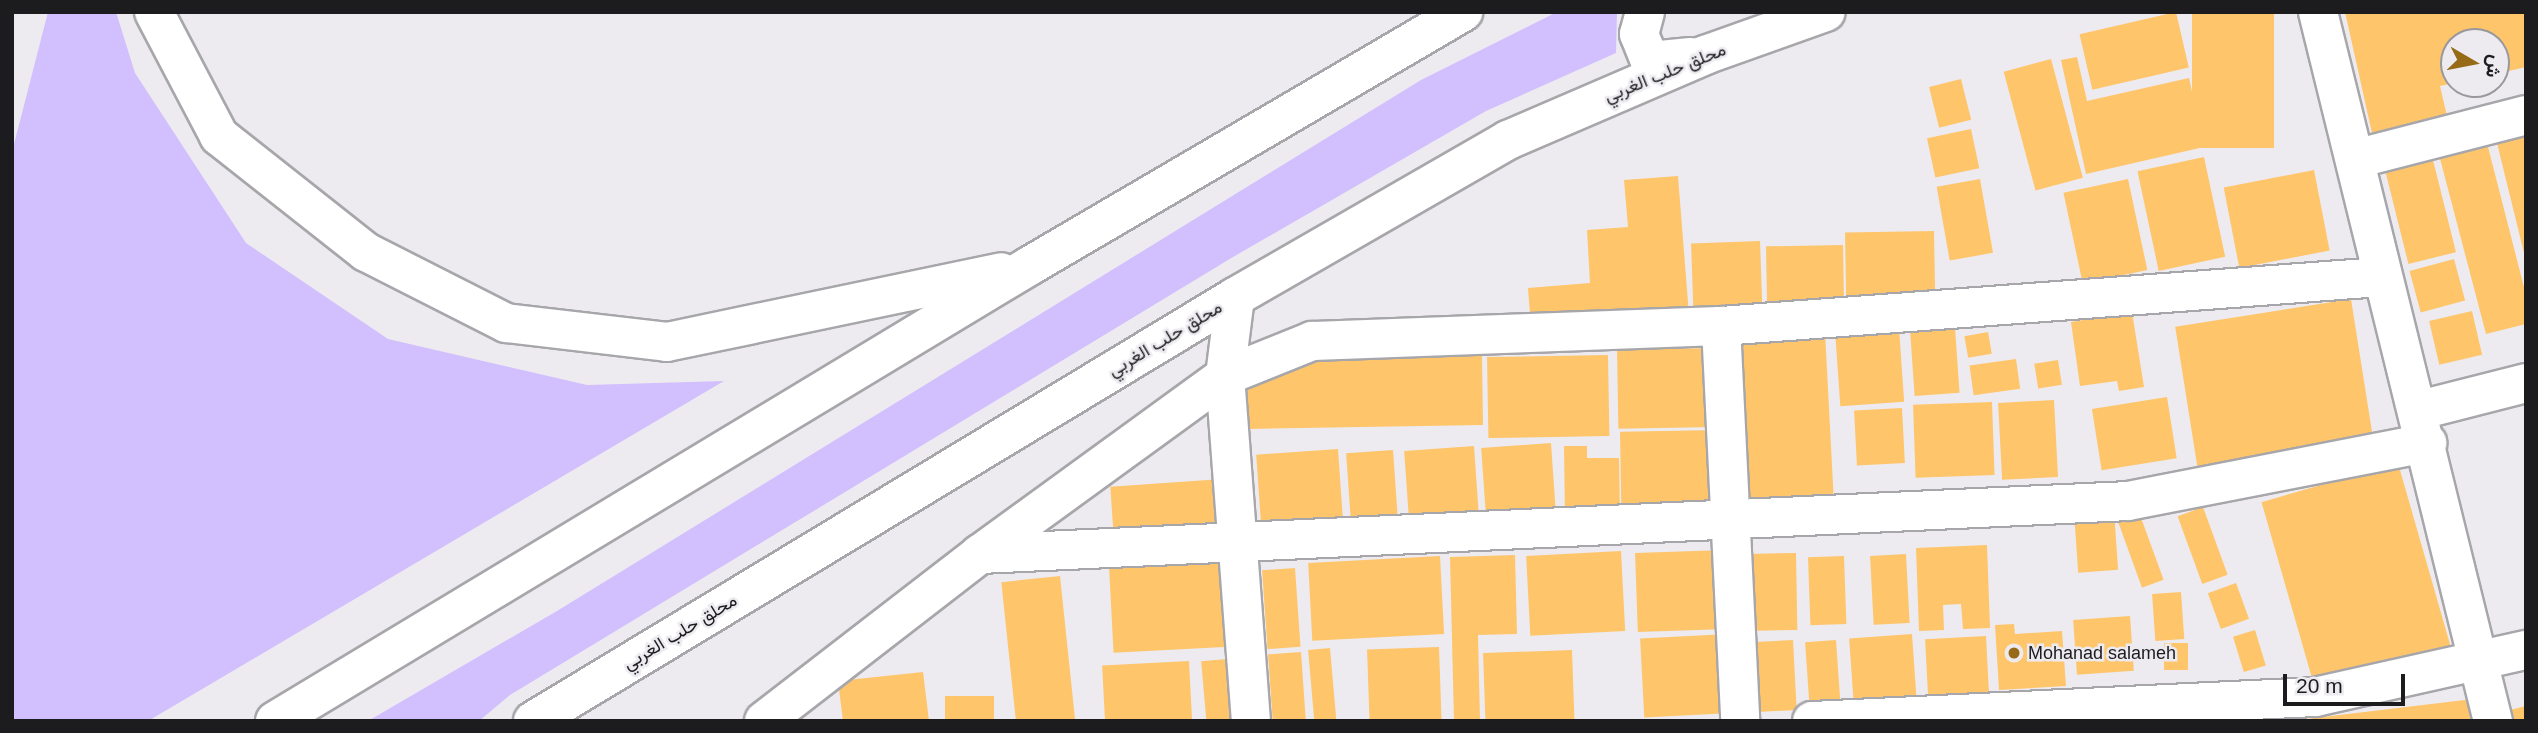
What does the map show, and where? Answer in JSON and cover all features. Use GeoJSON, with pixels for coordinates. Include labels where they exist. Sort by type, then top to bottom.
{"type":"FeatureCollection","features":[{"type":"Feature","properties":{"kind":"main road"},"geometry":{"type":"LineString","coordinates":[[154,12],[219,136],[366,252],[506,323],[667,342],[1031,265]]}},
{"type":"Feature","properties":{"kind":"main road"},"geometry":{"type":"LineString","coordinates":[[275,721],[1031,265],[1463,12]]}},
{"type":"Feature","properties":{"kind":"main road"},"geometry":{"type":"LineString","coordinates":[[1645,12],[1639,34],[1650,61],[1705,55]]}},
{"type":"Feature","properties":{"kind":"main road","name":"محلق حلب الغربي"},"geometry":{"type":"LineString","coordinates":[[533,721],[1235,297],[1508,140],[1705,55],[1826,12]]}},
{"type":"Feature","properties":{"kind":"main road"},"geometry":{"type":"LineString","coordinates":[[2318,12],[2355,159],[2380,277],[2423,427],[2493,721]]}},
{"type":"Feature","properties":{"kind":"main road"},"geometry":{"type":"LineString","coordinates":[[2355,159],[2526,115]]}},
{"type":"Feature","properties":{"kind":"main road"},"geometry":{"type":"LineString","coordinates":[[764,721],[980,554],[1225,376],[1312,341],[1721,326],[2380,277]]}},
{"type":"Feature","properties":{"kind":"main road"},"geometry":{"type":"LineString","coordinates":[[1235,297],[1225,376],[1251,721]]}},
{"type":"Feature","properties":{"kind":"main road"},"geometry":{"type":"LineString","coordinates":[[1721,326],[1740,721]]}},
{"type":"Feature","properties":{"kind":"main road"},"geometry":{"type":"LineString","coordinates":[[980,554],[1729,523],[2128,501],[2423,427],[2526,383]]}},
{"type":"Feature","properties":{"kind":"main road"},"geometry":{"type":"LineString","coordinates":[[1812,721],[2315,696],[2481,662],[2526,650]]}},
{"type":"Feature","properties":{"kind":"shaded area"},"geometry":{"type":"Polygon","coordinates":[[[48,12],[116,12],[135,73],[246,243],[388,339],[587,385],[724,381],[148,721],[12,721],[12,152],[48,12]]]}},
{"type":"Feature","properties":{"kind":"shaded area"},"geometry":{"type":"Polygon","coordinates":[[[1557,12],[1617,12],[1616,53],[1486,111],[1233,257],[510,695],[479,721],[368,721],[557,611],[1421,80],[1557,12]]]}},
{"type":"Feature","properties":{"kind":"building"},"geometry":{"type":"Polygon","coordinates":[[[2176,12],[2189,68],[2092,90],[2080,34],[2176,12]]]}},
{"type":"Feature","properties":{"kind":"building"},"geometry":{"type":"Polygon","coordinates":[[[2192,12],[2274,12],[2274,148],[2192,148],[2192,12]]]}},
{"type":"Feature","properties":{"kind":"building"},"geometry":{"type":"Polygon","coordinates":[[[2345,12],[2524,12],[2526,67],[2510,71],[2510,28],[2440,28],[2440,98],[2443,98],[2447,116],[2372,133],[2345,12]]]}},
{"type":"Feature","properties":{"kind":"building"},"geometry":{"type":"Polygon","coordinates":[[[2077,57],[2087,101],[2189,78],[2204,147],[2086,174],[2061,60],[2077,57]]]}},
{"type":"Feature","properties":{"kind":"building"},"geometry":{"type":"Polygon","coordinates":[[[2051,59],[2083,178],[2036,190],[2004,72],[2051,59]]]}},
{"type":"Feature","properties":{"kind":"building"},"geometry":{"type":"Polygon","coordinates":[[[1961,79],[1971,120],[1939,128],[1929,87],[1961,79]]]}},
{"type":"Feature","properties":{"kind":"building"},"geometry":{"type":"Polygon","coordinates":[[[2526,127],[2526,257],[2525,257],[2495,135],[2526,127]]]}},
{"type":"Feature","properties":{"kind":"building"},"geometry":{"type":"Polygon","coordinates":[[[1971,129],[1979,168],[1935,177],[1927,138],[1971,129]]]}},
{"type":"Feature","properties":{"kind":"building"},"geometry":{"type":"Polygon","coordinates":[[[2486,139],[2526,295],[2526,324],[2486,334],[2438,151],[2486,139]]]}},
{"type":"Feature","properties":{"kind":"building"},"geometry":{"type":"Polygon","coordinates":[[[2204,157],[2225,257],[2159,271],[2137,171],[2204,157]]]}},
{"type":"Feature","properties":{"kind":"building"},"geometry":{"type":"Polygon","coordinates":[[[2433,160],[2456,252],[2408,264],[2385,172],[2433,160]]]}},
{"type":"Feature","properties":{"kind":"building"},"geometry":{"type":"Polygon","coordinates":[[[2314,170],[2330,250],[2239,268],[2224,188],[2314,170]]]}},
{"type":"Feature","properties":{"kind":"building"},"geometry":{"type":"Polygon","coordinates":[[[1678,176],[1689,315],[1531,327],[1528,288],[1590,283],[1587,230],[1628,227],[1624,180],[1678,176]]]}},
{"type":"Feature","properties":{"kind":"building"},"geometry":{"type":"Polygon","coordinates":[[[1980,179],[1993,253],[1950,261],[1937,187],[1980,179]]]}},
{"type":"Feature","properties":{"kind":"building"},"geometry":{"type":"Polygon","coordinates":[[[2128,179],[2147,270],[2083,284],[2063,193],[2128,179]]]}},
{"type":"Feature","properties":{"kind":"building"},"geometry":{"type":"Polygon","coordinates":[[[1934,231],[1935,304],[1846,306],[1845,233],[1934,231]]]}},
{"type":"Feature","properties":{"kind":"building"},"geometry":{"type":"Polygon","coordinates":[[[1760,241],[1763,316],[1694,318],[1691,243],[1760,241]]]}},
{"type":"Feature","properties":{"kind":"building"},"geometry":{"type":"Polygon","coordinates":[[[1843,245],[1844,313],[1767,314],[1766,246],[1843,245]]]}},
{"type":"Feature","properties":{"kind":"building"},"geometry":{"type":"Polygon","coordinates":[[[2454,259],[2465,301],[2421,312],[2410,271],[2454,259]]]}},
{"type":"Feature","properties":{"kind":"building"},"geometry":{"type":"Polygon","coordinates":[[[2351,299],[2375,449],[2199,477],[2175,327],[2351,299]]]}},
{"type":"Feature","properties":{"kind":"building"},"geometry":{"type":"Polygon","coordinates":[[[2472,311],[2482,355],[2439,365],[2429,321],[2472,311]]]}},
{"type":"Feature","properties":{"kind":"building"},"geometry":{"type":"Polygon","coordinates":[[[2132,312],[2144,387],[2119,391],[2117,381],[2080,386],[2071,322],[2132,312]]]}},
{"type":"Feature","properties":{"kind":"building"},"geometry":{"type":"Polygon","coordinates":[[[1899,328],[1904,402],[1840,406],[1835,332],[1899,328]]]}},
{"type":"Feature","properties":{"kind":"building"},"geometry":{"type":"Polygon","coordinates":[[[1955,328],[1960,393],[1915,396],[1910,331],[1955,328]]]}},
{"type":"Feature","properties":{"kind":"building"},"geometry":{"type":"Polygon","coordinates":[[[1825,332],[1833,494],[1744,498],[1735,337],[1825,332]]]}},
{"type":"Feature","properties":{"kind":"building"},"geometry":{"type":"Polygon","coordinates":[[[1988,332],[1992,354],[1968,358],[1964,336],[1988,332]]]}},
{"type":"Feature","properties":{"kind":"building"},"geometry":{"type":"Polygon","coordinates":[[[1715,348],[1716,427],[1618,429],[1617,350],[1715,348]]]}},
{"type":"Feature","properties":{"kind":"building"},"geometry":{"type":"Polygon","coordinates":[[[1482,354],[1483,425],[1246,429],[1246,378],[1275,378],[1275,358],[1482,354]]]}},
{"type":"Feature","properties":{"kind":"building"},"geometry":{"type":"Polygon","coordinates":[[[1608,355],[1609,436],[1488,438],[1487,357],[1608,355]]]}},
{"type":"Feature","properties":{"kind":"building"},"geometry":{"type":"Polygon","coordinates":[[[2016,359],[2020,389],[1974,395],[1969,366],[2016,359]]]}},
{"type":"Feature","properties":{"kind":"building"},"geometry":{"type":"Polygon","coordinates":[[[2058,360],[2062,385],[2038,388],[2034,364],[2058,360]]]}},
{"type":"Feature","properties":{"kind":"building"},"geometry":{"type":"Polygon","coordinates":[[[2167,397],[2177,458],[2102,470],[2092,409],[2167,397]]]}},
{"type":"Feature","properties":{"kind":"building"},"geometry":{"type":"Polygon","coordinates":[[[2054,400],[2058,477],[2002,480],[1998,403],[2054,400]]]}},
{"type":"Feature","properties":{"kind":"building"},"geometry":{"type":"Polygon","coordinates":[[[1992,402],[1995,475],[1916,478],[1913,405],[1992,402]]]}},
{"type":"Feature","properties":{"kind":"building"},"geometry":{"type":"Polygon","coordinates":[[[1902,408],[1905,463],[1857,465],[1854,411],[1902,408]]]}},
{"type":"Feature","properties":{"kind":"building"},"geometry":{"type":"Polygon","coordinates":[[[1718,430],[1719,509],[1621,511],[1620,432],[1718,430]]]}},
{"type":"Feature","properties":{"kind":"building"},"geometry":{"type":"Polygon","coordinates":[[[1551,443],[1557,522],[1487,527],[1481,448],[1551,443]]]}},
{"type":"Feature","properties":{"kind":"building"},"geometry":{"type":"Polygon","coordinates":[[[1474,446],[1480,525],[1410,530],[1404,451],[1474,446]]]}},
{"type":"Feature","properties":{"kind":"building"},"geometry":{"type":"Polygon","coordinates":[[[1564,446],[1587,446],[1587,458],[1619,458],[1620,518],[1565,519],[1564,446]]]}},
{"type":"Feature","properties":{"kind":"building"},"geometry":{"type":"Polygon","coordinates":[[[1338,449],[1343,527],[1262,533],[1256,455],[1338,449]]]}},
{"type":"Feature","properties":{"kind":"building"},"geometry":{"type":"Polygon","coordinates":[[[1393,450],[1398,528],[1352,531],[1346,453],[1393,450]]]}},
{"type":"Feature","properties":{"kind":"building"},"geometry":{"type":"Polygon","coordinates":[[[2398,463],[2451,647],[2314,686],[2262,502],[2398,463]]]}},
{"type":"Feature","properties":{"kind":"building"},"geometry":{"type":"Polygon","coordinates":[[[1222,479],[1226,533],[1114,541],[1110,487],[1222,479]]]}},
{"type":"Feature","properties":{"kind":"building"},"geometry":{"type":"Polygon","coordinates":[[[2203,507],[2228,575],[2202,584],[2178,516],[2203,507]]]}},
{"type":"Feature","properties":{"kind":"building"},"geometry":{"type":"Polygon","coordinates":[[[2114,511],[2118,570],[2078,573],[2074,514],[2114,511]]]}},
{"type":"Feature","properties":{"kind":"building"},"geometry":{"type":"Polygon","coordinates":[[[2140,515],[2164,580],[2142,588],[2118,523],[2140,515]]]}},
{"type":"Feature","properties":{"kind":"building"},"geometry":{"type":"Polygon","coordinates":[[[1987,545],[1990,628],[1963,629],[1961,604],[1943,605],[1944,630],[1919,631],[1916,548],[1987,545]]]}},
{"type":"Feature","properties":{"kind":"building"},"geometry":{"type":"Polygon","coordinates":[[[1724,550],[1727,629],[1638,632],[1635,553],[1724,550]]]}},
{"type":"Feature","properties":{"kind":"building"},"geometry":{"type":"Polygon","coordinates":[[[1621,551],[1625,631],[1530,636],[1526,556],[1621,551]]]}},
{"type":"Feature","properties":{"kind":"building"},"geometry":{"type":"Polygon","coordinates":[[[1796,553],[1797,630],[1744,631],[1743,554],[1796,553]]]}},
{"type":"Feature","properties":{"kind":"building"},"geometry":{"type":"Polygon","coordinates":[[[1906,554],[1910,623],[1874,625],[1870,556],[1906,554]]]}},
{"type":"Feature","properties":{"kind":"building"},"geometry":{"type":"Polygon","coordinates":[[[1515,555],[1517,634],[1478,635],[1480,721],[1454,721],[1450,557],[1515,555]]]}},
{"type":"Feature","properties":{"kind":"building"},"geometry":{"type":"Polygon","coordinates":[[[1440,556],[1444,634],[1312,641],[1308,563],[1440,556]]]}},
{"type":"Feature","properties":{"kind":"building"},"geometry":{"type":"Polygon","coordinates":[[[1844,556],[1846,624],[1810,625],[1808,557],[1844,556]]]}},
{"type":"Feature","properties":{"kind":"building"},"geometry":{"type":"Polygon","coordinates":[[[1220,563],[1224,647],[1114,653],[1109,569],[1220,563]]]}},
{"type":"Feature","properties":{"kind":"building"},"geometry":{"type":"Polygon","coordinates":[[[1295,568],[1301,647],[1268,649],[1262,570],[1295,568]]]}},
{"type":"Feature","properties":{"kind":"building"},"geometry":{"type":"Polygon","coordinates":[[[1060,576],[1075,721],[1016,721],[1001,582],[1060,576]]]}},
{"type":"Feature","properties":{"kind":"building"},"geometry":{"type":"Polygon","coordinates":[[[2236,583],[2249,619],[2221,629],[2208,593],[2236,583]]]}},
{"type":"Feature","properties":{"kind":"building"},"geometry":{"type":"Polygon","coordinates":[[[2181,592],[2184,639],[2155,641],[2152,594],[2181,592]]]}},
{"type":"Feature","properties":{"kind":"building"},"geometry":{"type":"Polygon","coordinates":[[[2130,616],[2134,671],[2077,675],[2073,620],[2130,616]]]}},
{"type":"Feature","properties":{"kind":"building"},"geometry":{"type":"Polygon","coordinates":[[[2014,624],[2015,634],[2062,631],[2066,686],[1999,690],[1995,625],[2014,624]]]}},
{"type":"Feature","properties":{"kind":"building"},"geometry":{"type":"Polygon","coordinates":[[[2255,630],[2266,665],[2244,672],[2233,637],[2255,630]]]}},
{"type":"Feature","properties":{"kind":"building"},"geometry":{"type":"Polygon","coordinates":[[[1728,634],[1732,713],[1644,717],[1640,639],[1728,634]]]}},
{"type":"Feature","properties":{"kind":"building"},"geometry":{"type":"Polygon","coordinates":[[[1912,634],[1916,697],[1854,701],[1849,638],[1912,634]]]}},
{"type":"Feature","properties":{"kind":"building"},"geometry":{"type":"Polygon","coordinates":[[[1986,636],[1989,697],[1928,700],[1925,639],[1986,636]]]}},
{"type":"Feature","properties":{"kind":"building"},"geometry":{"type":"Polygon","coordinates":[[[1793,640],[1797,710],[1754,712],[1750,642],[1793,640]]]}},
{"type":"Feature","properties":{"kind":"building"},"geometry":{"type":"Polygon","coordinates":[[[1836,640],[1840,703],[1809,705],[1805,642],[1836,640]]]}},
{"type":"Feature","properties":{"kind":"building"},"geometry":{"type":"Polygon","coordinates":[[[2164,643],[2188,643],[2188,670],[2164,670],[2164,643]]]}},
{"type":"Feature","properties":{"kind":"building"},"geometry":{"type":"Polygon","coordinates":[[[1439,647],[1442,721],[1370,721],[1367,650],[1439,647]]]}},
{"type":"Feature","properties":{"kind":"building"},"geometry":{"type":"Polygon","coordinates":[[[1330,648],[1336,721],[1314,721],[1308,650],[1330,648]]]}},
{"type":"Feature","properties":{"kind":"building"},"geometry":{"type":"Polygon","coordinates":[[[1572,650],[1574,721],[1485,721],[1483,653],[1572,650]]]}},
{"type":"Feature","properties":{"kind":"building"},"geometry":{"type":"Polygon","coordinates":[[[1301,652],[1306,721],[1273,721],[1268,654],[1301,652]]]}},
{"type":"Feature","properties":{"kind":"building"},"geometry":{"type":"Polygon","coordinates":[[[1238,658],[1243,721],[1206,721],[1201,661],[1238,658]]]}},
{"type":"Feature","properties":{"kind":"building"},"geometry":{"type":"Polygon","coordinates":[[[1189,661],[1192,721],[1105,721],[1102,666],[1189,661]]]}},
{"type":"Feature","properties":{"kind":"building"},"geometry":{"type":"Polygon","coordinates":[[[923,672],[929,721],[843,721],[838,681],[923,672]]]}},
{"type":"Feature","properties":{"kind":"building"},"geometry":{"type":"Polygon","coordinates":[[[945,696],[994,696],[994,721],[945,721],[945,696]]]}},
{"type":"Feature","properties":{"kind":"building"},"geometry":{"type":"Polygon","coordinates":[[[2473,699],[2475,721],[2306,719],[2473,699]]]}},
{"type":"Feature","properties":{"kind":"building"},"geometry":{"type":"Polygon","coordinates":[[[2526,706],[2526,721],[2513,721],[2510,710],[2526,706]]]}},
{"type":"Feature","properties":{"kind":"place","name":"Mohanad salameh"},"geometry":{"type":"Point","coordinates":[2014,653]}}]}
